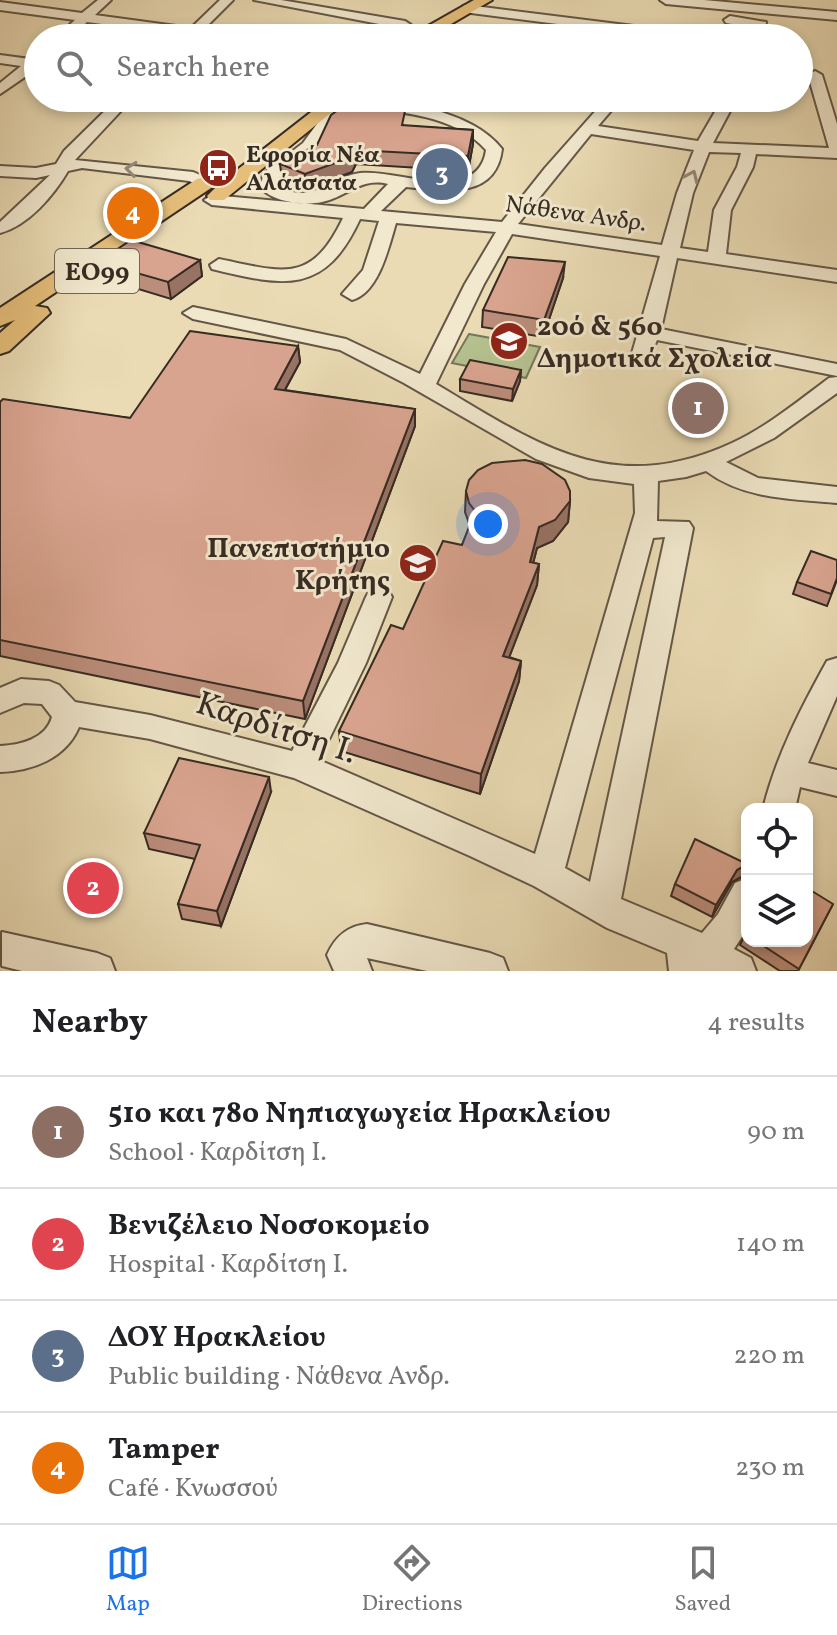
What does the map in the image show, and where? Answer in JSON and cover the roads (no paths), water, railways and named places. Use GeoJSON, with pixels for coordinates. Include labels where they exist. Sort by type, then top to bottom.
{"type":"FeatureCollection","features":[{"type":"Feature","properties":{"kind":"main road"},"geometry":{"type":"LineString","coordinates":[[427,24],[465,4],[485,0]]}},
{"type":"Feature","properties":{"kind":"main road","name":"ΕΟ99"},"geometry":{"type":"LineString","coordinates":[[0,346],[48,305],[315,112]]}},
{"type":"Feature","properties":{"kind":"main road","name":"ΕΟ99"},"geometry":{"type":"LineString","coordinates":[[0,319],[72,268],[208,190],[315,112]]}},
{"type":"Feature","properties":{"kind":"street"},"geometry":{"type":"LineString","coordinates":[[76,24],[105,0]]}},
{"type":"Feature","properties":{"kind":"street"},"geometry":{"type":"LineString","coordinates":[[202,24],[227,0]]}},
{"type":"Feature","properties":{"kind":"street"},"geometry":{"type":"LineString","coordinates":[[260,0],[386,24]]}},
{"type":"Feature","properties":{"kind":"street"},"geometry":{"type":"LineString","coordinates":[[301,7],[314,0]]}},
{"type":"Feature","properties":{"kind":"street"},"geometry":{"type":"LineString","coordinates":[[666,0],[837,16]]}},
{"type":"Feature","properties":{"kind":"street"},"geometry":{"type":"LineString","coordinates":[[694,24],[710,2]]}},
{"type":"Feature","properties":{"kind":"street"},"geometry":{"type":"LineString","coordinates":[[465,4],[596,24]]}},
{"type":"Feature","properties":{"kind":"street"},"geometry":{"type":"LineString","coordinates":[[0,6],[121,24]]}},
{"type":"Feature","properties":{"kind":"street"},"geometry":{"type":"LineString","coordinates":[[699,19],[752,24]]}},
{"type":"Feature","properties":{"kind":"street"},"geometry":{"type":"LineString","coordinates":[[0,59],[24,61]]}},
{"type":"Feature","properties":{"kind":"street"},"geometry":{"type":"LineString","coordinates":[[0,90],[24,71]]}},
{"type":"Feature","properties":{"kind":"street"},"geometry":{"type":"LineString","coordinates":[[587,129],[705,147],[837,151],[821,75],[813,74]]}},
{"type":"Feature","properties":{"kind":"street"},"geometry":{"type":"LineString","coordinates":[[0,228],[12,223],[57,180],[70,154],[112,112]]}},
{"type":"Feature","properties":{"kind":"street"},"geometry":{"type":"LineString","coordinates":[[328,112],[324,124],[308,146],[269,177],[269,188],[281,195],[319,198],[358,178],[381,177],[443,185],[473,183],[490,171],[494,149],[489,140],[470,127],[393,112]]}},
{"type":"Feature","properties":{"kind":"street"},"geometry":{"type":"LineString","coordinates":[[424,387],[491,253],[507,228],[602,112]]}},
{"type":"Feature","properties":{"kind":"street"},"geometry":{"type":"LineString","coordinates":[[640,360],[651,333],[685,191],[723,112]]}},
{"type":"Feature","properties":{"kind":"street"},"geometry":{"type":"LineString","coordinates":[[717,258],[719,219],[749,163],[749,149]]}},
{"type":"Feature","properties":{"kind":"street","name":"Νάθενα Ανδρ."},"geometry":{"type":"LineString","coordinates":[[0,171],[36,173],[87,163],[208,190],[362,214],[507,228],[837,276]]}},
{"type":"Feature","properties":{"kind":"street"},"geometry":{"type":"LineString","coordinates":[[219,265],[259,273],[296,274],[313,270],[330,257],[362,214],[403,182]]}},
{"type":"Feature","properties":{"kind":"street"},"geometry":{"type":"LineString","coordinates":[[352,294],[372,271],[390,215]]}},
{"type":"Feature","properties":{"kind":"street"},"geometry":{"type":"LineString","coordinates":[[193,313],[347,346],[558,461],[611,476],[646,477],[710,462],[745,446],[837,383]]}},
{"type":"Feature","properties":{"kind":"street"},"geometry":{"type":"LineString","coordinates":[[651,333],[837,370]]}},
{"type":"Feature","properties":{"kind":"street"},"geometry":{"type":"LineString","coordinates":[[710,462],[729,477],[752,485],[837,495]]}},
{"type":"Feature","properties":{"kind":"street"},"geometry":{"type":"LineString","coordinates":[[546,875],[647,513],[646,477]]}},
{"type":"Feature","properties":{"kind":"street"},"geometry":{"type":"LineString","coordinates":[[602,906],[680,528],[642,530]]}},
{"type":"Feature","properties":{"kind":"street"},"geometry":{"type":"LineString","coordinates":[[300,766],[352,663],[379,597]]}},
{"type":"Feature","properties":{"kind":"street"},"geometry":{"type":"LineString","coordinates":[[781,803],[791,772],[837,669]]}},
{"type":"Feature","properties":{"kind":"street","name":"Καρδίτση Ι."},"geometry":{"type":"LineString","coordinates":[[0,701],[21,691],[36,690],[58,699],[65,712],[150,727],[300,766],[546,875],[704,959]]}},
{"type":"Feature","properties":{"kind":"street"},"geometry":{"type":"LineString","coordinates":[[0,759],[15,760],[44,750],[63,730],[65,712]]}},
{"type":"Feature","properties":{"kind":"street"},"geometry":{"type":"LineString","coordinates":[[791,772],[837,783]]}},
{"type":"Feature","properties":{"kind":"street"},"geometry":{"type":"LineString","coordinates":[[704,959],[730,926],[741,905]]}},
{"type":"Feature","properties":{"kind":"street"},"geometry":{"type":"LineString","coordinates":[[354,971],[345,955],[358,942],[367,941],[490,971]]}},
{"type":"Feature","properties":{"kind":"street"},"geometry":{"type":"LineString","coordinates":[[2,949],[97,971]]}},
{"type":"Feature","properties":{"kind":"place","name":"Εφορία Νέα Αλάτσατα"},"geometry":{"type":"Point","coordinates":[218,168]}},
{"type":"Feature","properties":{"kind":"place","name":"ΔΟΥ Ηρακλείου"},"geometry":{"type":"Point","coordinates":[442,174]}},
{"type":"Feature","properties":{"kind":"place","name":"Tamper"},"geometry":{"type":"Point","coordinates":[133,213]}},
{"type":"Feature","properties":{"kind":"place","name":"20ό & 56ο Δημοτικά Σχολεία"},"geometry":{"type":"Point","coordinates":[509,341]}},
{"type":"Feature","properties":{"kind":"place","name":"51ο και 78ο Νηπιαγωγεία Ηρακλείου"},"geometry":{"type":"Point","coordinates":[698,408]}},
{"type":"Feature","properties":{"kind":"place","name":"Πανεπιστήμιο Κρήτης"},"geometry":{"type":"Point","coordinates":[418,563]}},
{"type":"Feature","properties":{"kind":"place","name":"Βενιζέλειο Νοσοκομείο"},"geometry":{"type":"Point","coordinates":[93,888]}}]}
